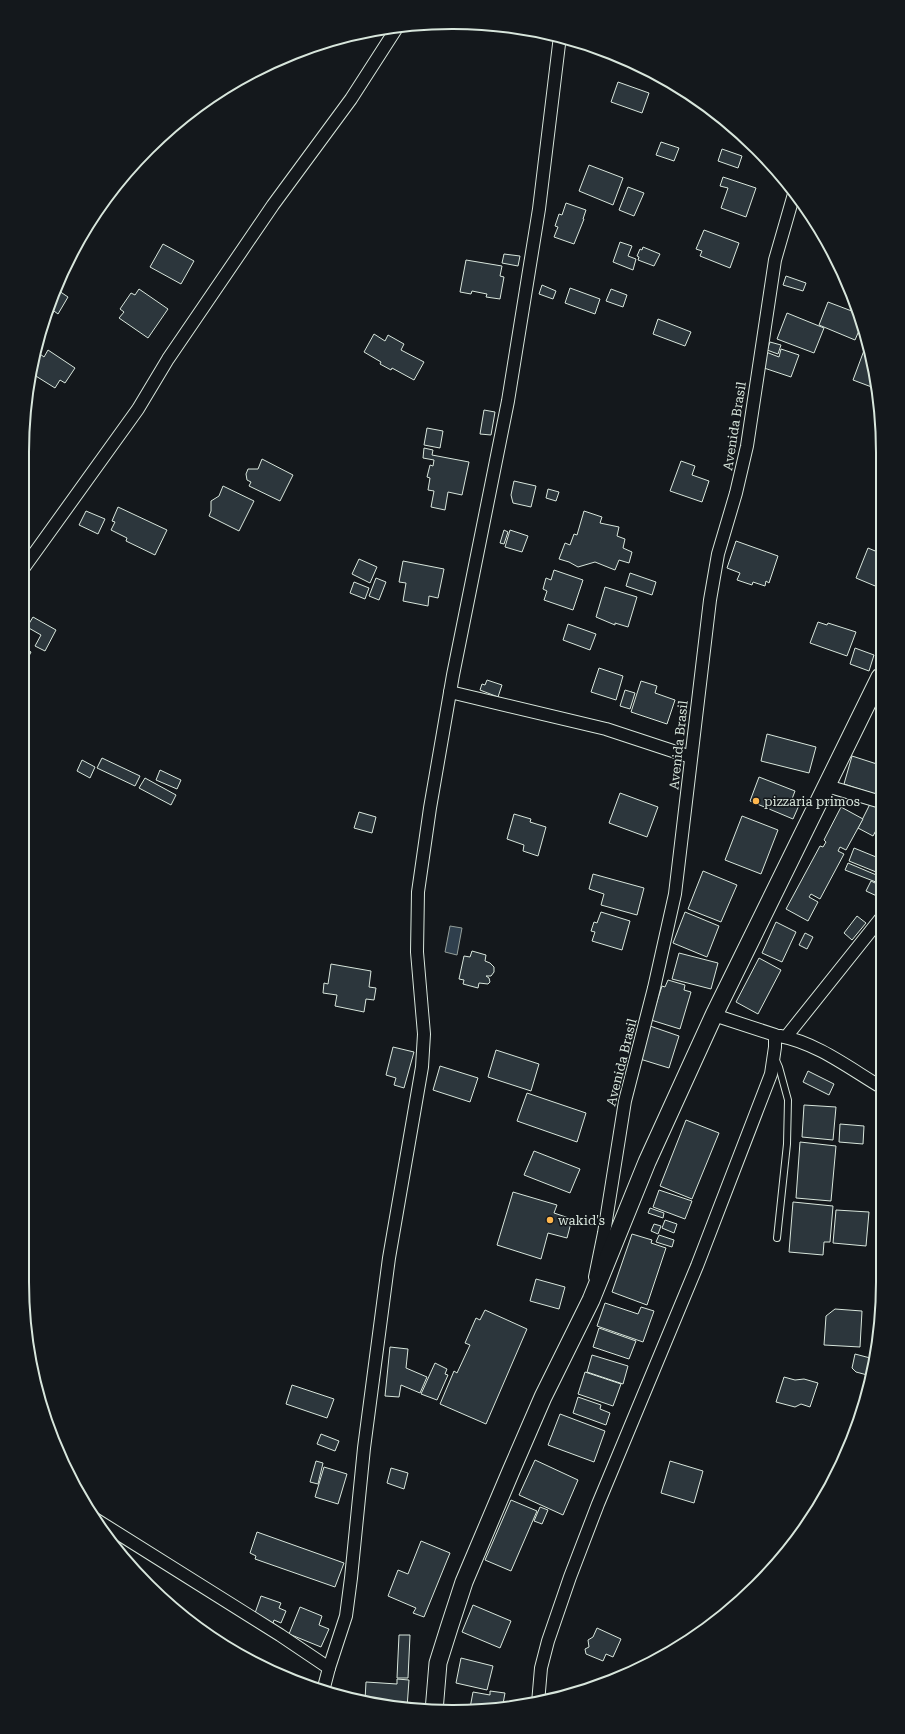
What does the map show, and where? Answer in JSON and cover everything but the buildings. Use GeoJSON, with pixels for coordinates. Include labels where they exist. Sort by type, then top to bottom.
{"type":"FeatureCollection","features":[{"type":"Feature","properties":{"kind":"main road"},"geometry":{"type":"LineString","coordinates":[[435,1704],[438,1663],[464,1582],[544,1397],[591,1300],[647,1162],[714,1016],[876,685]]}},
{"type":"Feature","properties":{"kind":"street"},"geometry":{"type":"LineString","coordinates":[[29,561],[138,409],[168,359],[273,205],[351,100],[393,34]]}},
{"type":"Feature","properties":{"kind":"street"},"geometry":{"type":"LineString","coordinates":[[324,1685],[346,1616],[364,1448],[389,1258],[422,1067],[424,1034],[417,952],[418,892],[430,808],[450,692],[508,401],[539,209],[559,42]]}},
{"type":"Feature","properties":{"kind":"street","name":"Avenida Brasil"},"geometry":{"type":"LineString","coordinates":[[591,1300],[625,1101],[654,988],[675,894],[703,652],[716,570],[747,446],[775,260],[792,200]]}},
{"type":"Feature","properties":{"kind":"street"},"geometry":{"type":"LineString","coordinates":[[450,692],[606,729],[691,757]]}},
{"type":"Feature","properties":{"kind":"street"},"geometry":{"type":"LineString","coordinates":[[827,786],[876,801]]}},
{"type":"Feature","properties":{"kind":"street"},"geometry":{"type":"LineString","coordinates":[[539,1696],[541,1668],[548,1641],[570,1577],[598,1504],[697,1266],[771,1074],[774,1056],[780,1036],[876,924]]}},
{"type":"Feature","properties":{"kind":"street"},"geometry":{"type":"LineString","coordinates":[[714,1016],[800,1042],[834,1058],[876,1084]]}},
{"type":"Feature","properties":{"kind":"street"},"geometry":{"type":"LineString","coordinates":[[109,1529],[280,1635],[329,1668]]}},
{"type":"Feature","properties":{"kind":"lane"},"geometry":{"type":"LineString","coordinates":[[774,1056],[779,1066],[788,1100],[787,1144],[778,1238]]}},
{"type":"Feature","properties":{"kind":"water"},"geometry":{"type":"Polygon","coordinates":[[[450,926],[462,928],[457,955],[445,952],[450,926]]]}},
{"type":"Feature","properties":{"kind":"place","name":"pizzaria primos"},"geometry":{"type":"Point","coordinates":[756,801]}},
{"type":"Feature","properties":{"kind":"place","name":"wakid's"},"geometry":{"type":"Point","coordinates":[550,1220]}}]}
